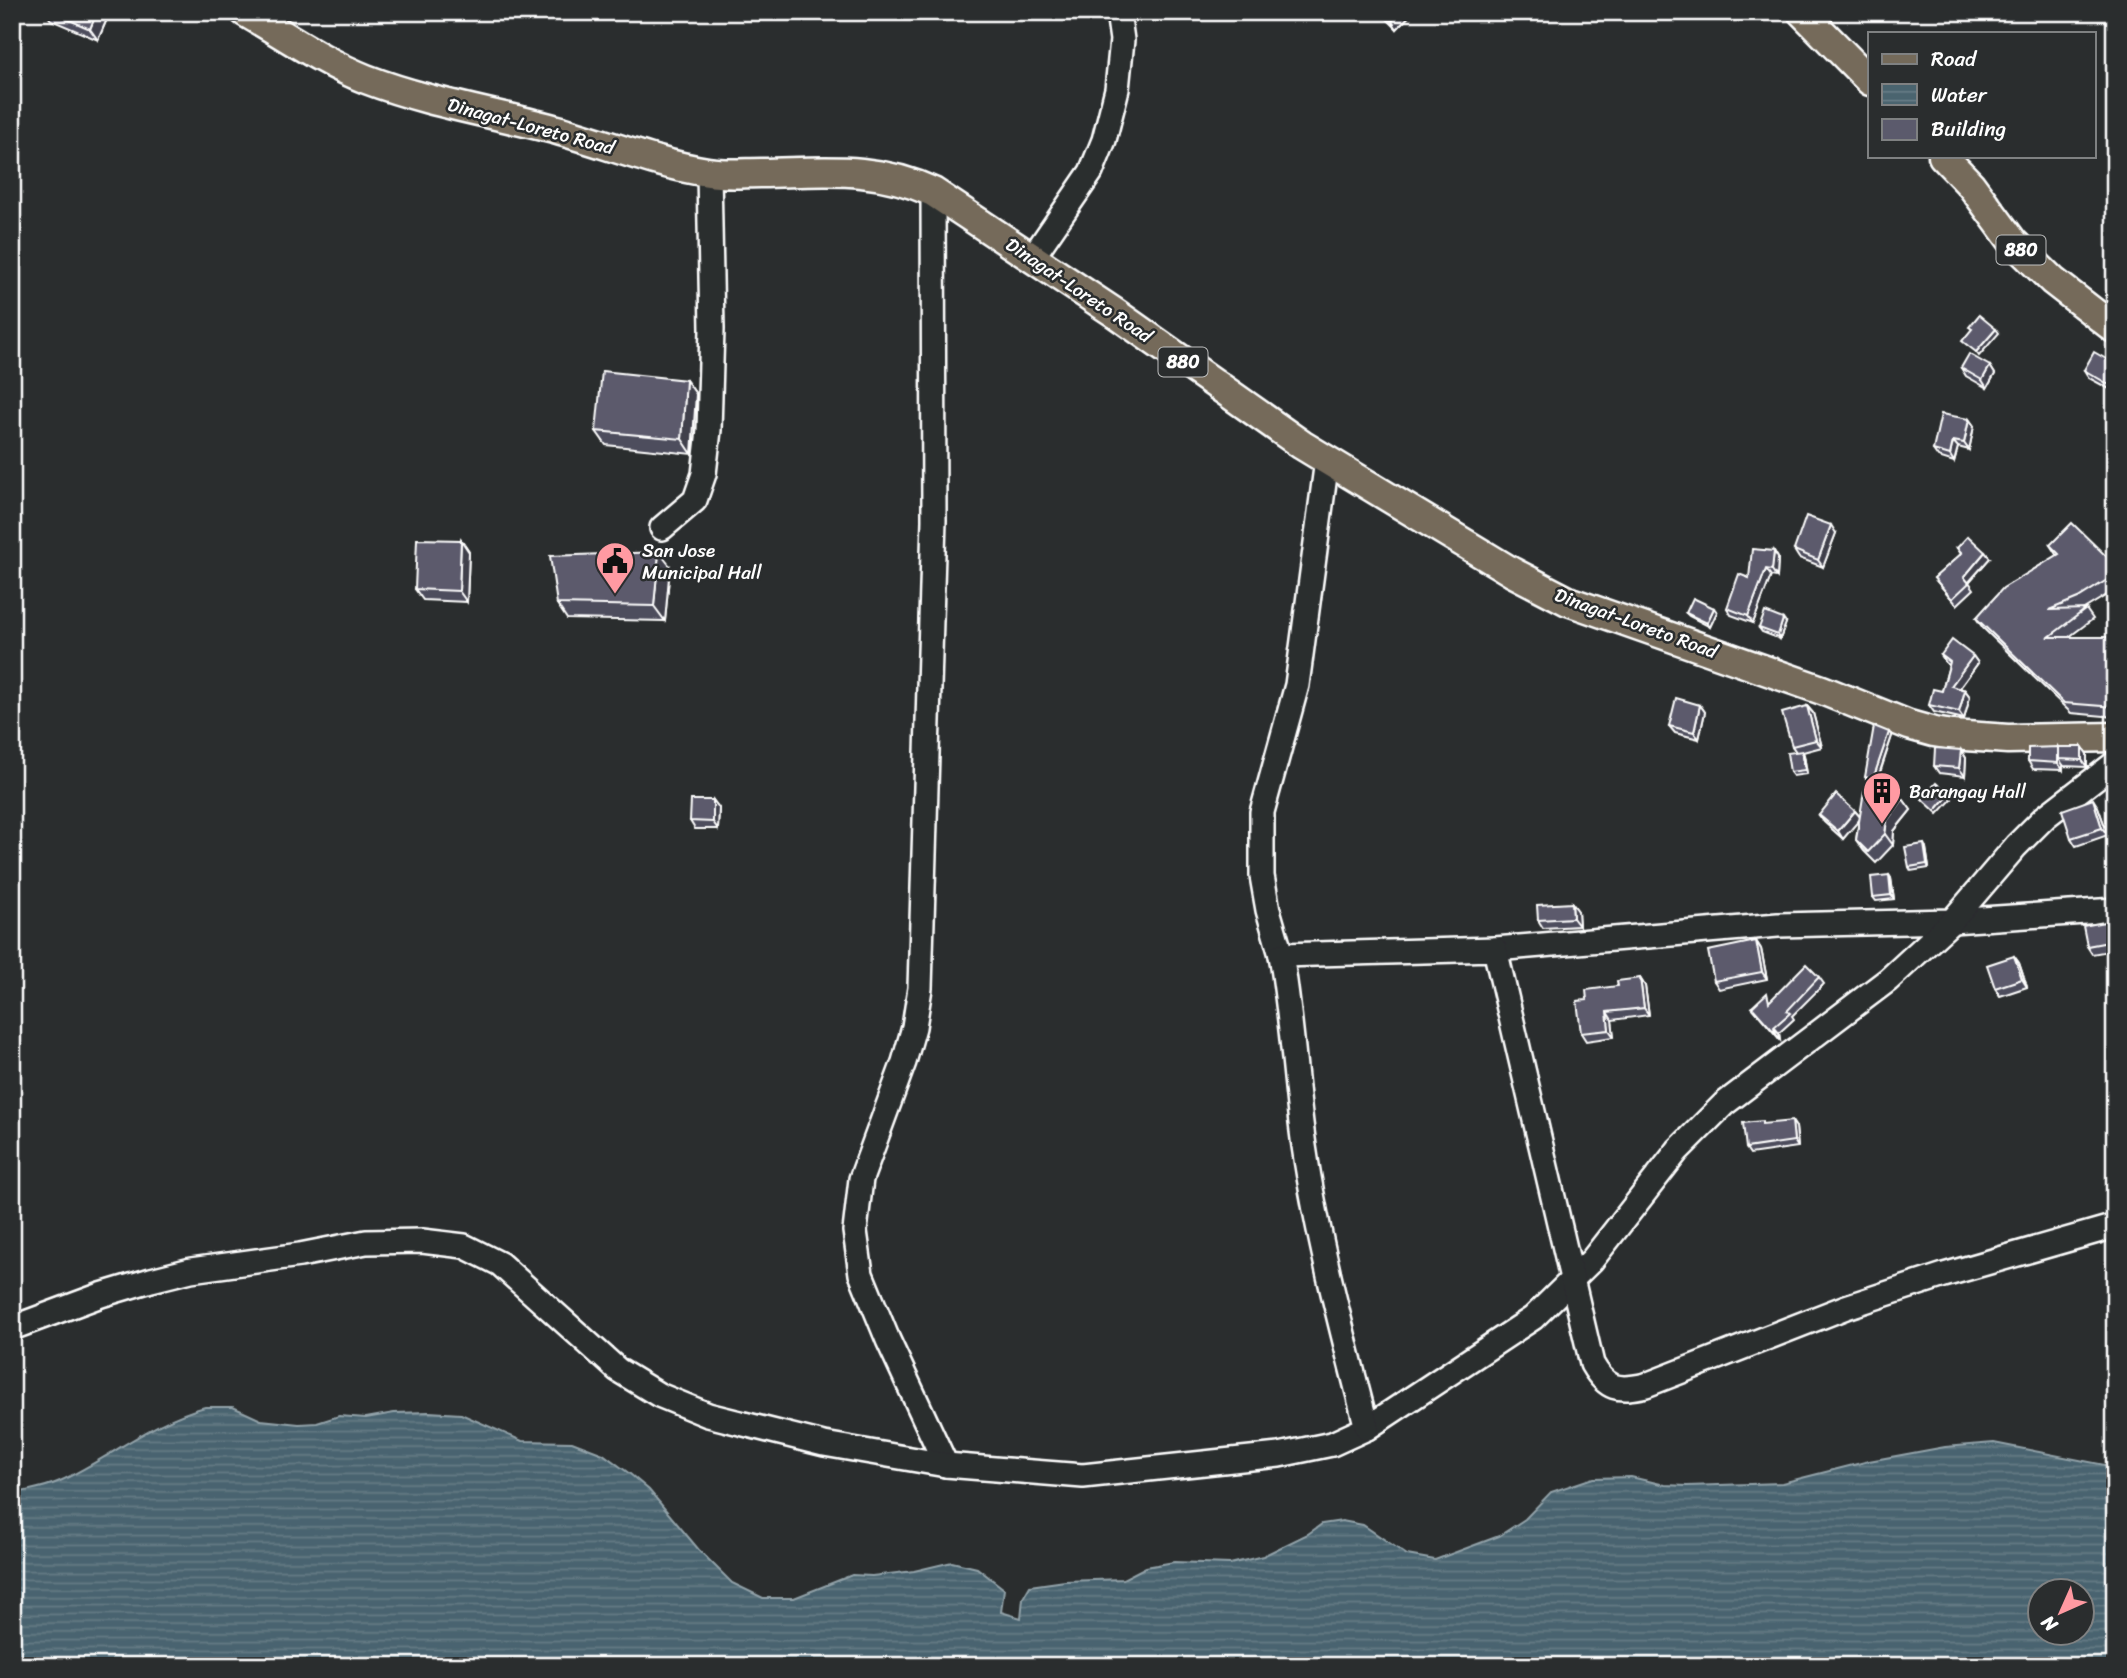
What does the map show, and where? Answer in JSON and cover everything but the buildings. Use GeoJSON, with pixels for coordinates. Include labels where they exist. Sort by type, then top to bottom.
{"type":"FeatureCollection","features":[{"type":"Feature","properties":{"kind":"main road","name":"Dinagat-Loreto Road"},"geometry":{"type":"LineString","coordinates":[[245,12],[314,54],[392,88],[709,172],[859,172],[911,181],[933,192],[1032,258],[1327,460],[1512,572],[1568,601],[1822,690],[1909,725],[1952,736],[2115,738]]}},
{"type":"Feature","properties":{"kind":"main road"},"geometry":{"type":"LineString","coordinates":[[1802,12],[1868,79]]}},
{"type":"Feature","properties":{"kind":"main road","name":"880"},"geometry":{"type":"LineString","coordinates":[[1945,158],[1971,185],[2013,242],[2053,281],[2115,329]]}},
{"type":"Feature","properties":{"kind":"street"},"geometry":{"type":"LineString","coordinates":[[1032,258],[1090,172],[1104,140],[1118,77],[1122,40],[1118,12]]}},
{"type":"Feature","properties":{"kind":"street"},"geometry":{"type":"LineString","coordinates":[[662,528],[695,500],[704,474],[709,430],[712,330],[709,172]]}},
{"type":"Feature","properties":{"kind":"street"},"geometry":{"type":"LineString","coordinates":[[933,192],[934,520],[920,988],[914,1027],[904,1062],[861,1180],[855,1231],[861,1274],[888,1340],[946,1465]]}},
{"type":"Feature","properties":{"kind":"street"},"geometry":{"type":"LineString","coordinates":[[1327,460],[1297,685],[1262,812],[1262,876],[1287,992],[1305,1148],[1335,1304],[1367,1428]]}},
{"type":"Feature","properties":{"kind":"street"},"geometry":{"type":"LineString","coordinates":[[12,1328],[101,1295],[191,1270],[300,1255],[366,1242],[422,1241],[464,1246],[500,1264],[618,1370],[659,1395],[708,1415],[824,1444],[946,1465],[1083,1476],[1279,1455],[1332,1444],[1367,1428],[1533,1318],[1572,1283],[1634,1209],[1678,1150],[1724,1104],[1888,980],[1952,921],[2016,846],[2045,817],[2115,763]]}},
{"type":"Feature","properties":{"kind":"street"},"geometry":{"type":"LineString","coordinates":[[1281,955],[1495,949],[1778,925],[1952,921],[2115,910]]}},
{"type":"Feature","properties":{"kind":"street"},"geometry":{"type":"LineString","coordinates":[[1495,949],[1592,1364],[1600,1378],[1611,1386],[1626,1389],[1646,1385],[1858,1303],[1944,1275],[2115,1226]]}},
{"type":"Feature","properties":{"kind":"water"},"geometry":{"type":"Polygon","coordinates":[[[205,1407],[233,1407],[261,1420],[299,1424],[317,1423],[339,1416],[366,1418],[394,1413],[429,1412],[461,1414],[522,1441],[572,1442],[603,1454],[649,1490],[699,1550],[732,1583],[763,1598],[794,1598],[852,1575],[872,1576],[914,1571],[952,1562],[977,1568],[1004,1589],[1001,1612],[1021,1618],[1023,1598],[1030,1586],[1065,1581],[1123,1579],[1146,1567],[1174,1562],[1230,1564],[1263,1556],[1308,1534],[1322,1524],[1342,1521],[1363,1525],[1407,1555],[1435,1560],[1499,1536],[1525,1519],[1551,1492],[1593,1478],[1631,1477],[1665,1485],[1687,1486],[1782,1483],[1869,1461],[1945,1447],[1994,1443],[2115,1467],[2115,1666],[12,1666],[12,1494],[60,1481],[167,1421],[205,1407]]]}},
{"type":"Feature","properties":{"kind":"place","name":"San Jose Municipal Hall"},"geometry":{"type":"Point","coordinates":[615,595]}},
{"type":"Feature","properties":{"kind":"place","name":"Barangay Hall"},"geometry":{"type":"Point","coordinates":[1882,825]}}]}
